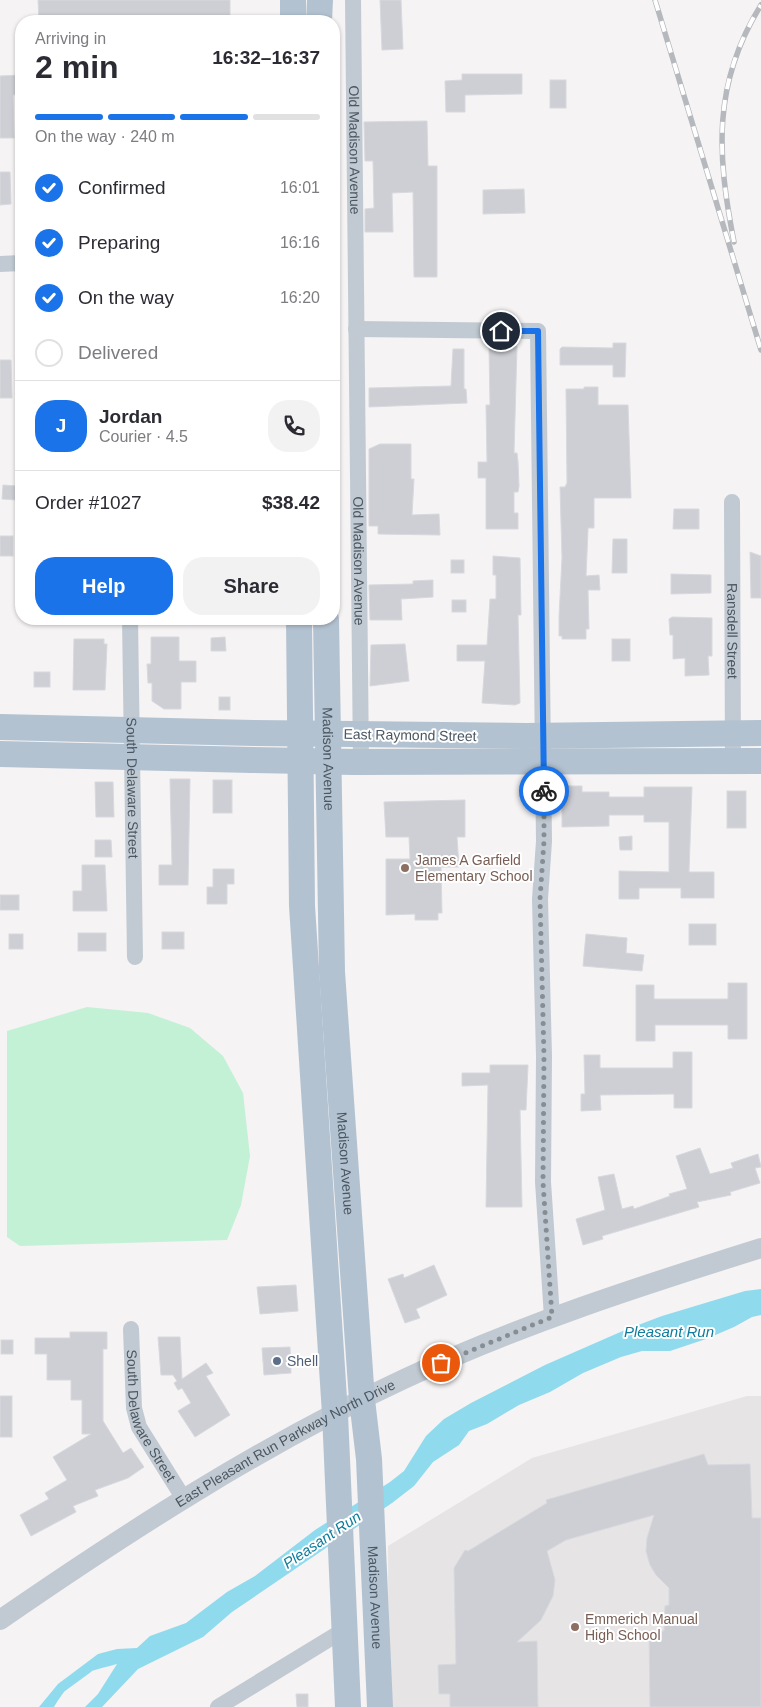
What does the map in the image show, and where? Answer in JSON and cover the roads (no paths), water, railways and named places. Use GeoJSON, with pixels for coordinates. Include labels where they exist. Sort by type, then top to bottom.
{"type":"FeatureCollection","features":[{"type":"Feature","properties":{"kind":"main road"},"geometry":{"type":"LineString","coordinates":[[293,0],[293,15]]}},
{"type":"Feature","properties":{"kind":"main road"},"geometry":{"type":"LineString","coordinates":[[319,15],[320,0]]}},
{"type":"Feature","properties":{"kind":"main road","name":"Madison Avenue"},"geometry":{"type":"LineString","coordinates":[[299,625],[302,906],[335,1414],[348,1707]]}},
{"type":"Feature","properties":{"kind":"main road","name":"Madison Avenue"},"geometry":{"type":"LineString","coordinates":[[326,625],[332,972],[362,1400],[369,1459],[380,1707]]}},
{"type":"Feature","properties":{"kind":"main road","name":"East Raymond Street"},"geometry":{"type":"LineString","coordinates":[[0,727],[357,734],[761,734]]}},
{"type":"Feature","properties":{"kind":"main road","name":"East Raymond Street"},"geometry":{"type":"LineString","coordinates":[[0,754],[357,762],[761,761]]}},
{"type":"Feature","properties":{"kind":"street","name":"Old Madison Avenue"},"geometry":{"type":"LineString","coordinates":[[353,0],[357,360],[357,762]]}},
{"type":"Feature","properties":{"kind":"street"},"geometry":{"type":"LineString","coordinates":[[0,264],[15,263]]}},
{"type":"Feature","properties":{"kind":"street"},"geometry":{"type":"LineString","coordinates":[[356,329],[538,331],[544,841],[540,899],[544,1050],[543,1182],[552,1317]]}},
{"type":"Feature","properties":{"kind":"street","name":"Ransdell Street"},"geometry":{"type":"LineString","coordinates":[[732,502],[733,761]]}},
{"type":"Feature","properties":{"kind":"street","name":"South Delaware Street"},"geometry":{"type":"LineString","coordinates":[[130,625],[135,957]]}},
{"type":"Feature","properties":{"kind":"street","name":"East Pleasant Run Parkway North Drive"},"geometry":{"type":"LineString","coordinates":[[0,1620],[88,1560],[184,1499],[362,1400],[461,1353],[552,1317],[761,1248]]}},
{"type":"Feature","properties":{"kind":"street","name":"South Delaware Street"},"geometry":{"type":"LineString","coordinates":[[131,1329],[134,1408],[139,1427],[184,1499]]}},
{"type":"Feature","properties":{"kind":"street"},"geometry":{"type":"LineString","coordinates":[[218,1707],[344,1630]]}},
{"type":"Feature","properties":{"kind":"water","name":"Pleasant Run"},"geometry":{"type":"Polygon","coordinates":[[[761,1289],[761,1315],[752,1317],[706,1339],[670,1351],[642,1351],[621,1357],[583,1373],[550,1392],[519,1405],[487,1424],[469,1431],[459,1445],[433,1462],[414,1486],[392,1503],[232,1612],[203,1637],[138,1669],[102,1707],[85,1707],[98,1694],[117,1664],[79,1676],[68,1687],[54,1707],[39,1707],[58,1684],[98,1654],[117,1649],[137,1648],[150,1636],[186,1623],[227,1592],[255,1576],[315,1530],[390,1482],[404,1471],[426,1436],[444,1419],[471,1403],[545,1365],[625,1330],[662,1316],[745,1291],[761,1289]]]}},
{"type":"Feature","properties":{"kind":"waterway","name":"Pleasant Run"},"geometry":{"type":"LineString","coordinates":[[64,1689],[90,1670]]}},
{"type":"Feature","properties":{"kind":"railway"},"geometry":{"type":"LineString","coordinates":[[655,0],[761,350]]}},
{"type":"Feature","properties":{"kind":"railway"},"geometry":{"type":"LineString","coordinates":[[734,242],[728,210],[722,150],[726,92],[745,34],[761,5]]}},
{"type":"Feature","properties":{"kind":"place","name":"James A Garfield Elementary School"},"geometry":{"type":"Point","coordinates":[405,868]}},
{"type":"Feature","properties":{"kind":"place","name":"Shell"},"geometry":{"type":"Point","coordinates":[277,1361]}},
{"type":"Feature","properties":{"kind":"place","name":"Emmerich Manual High School"},"geometry":{"type":"Point","coordinates":[575,1627]}}]}
